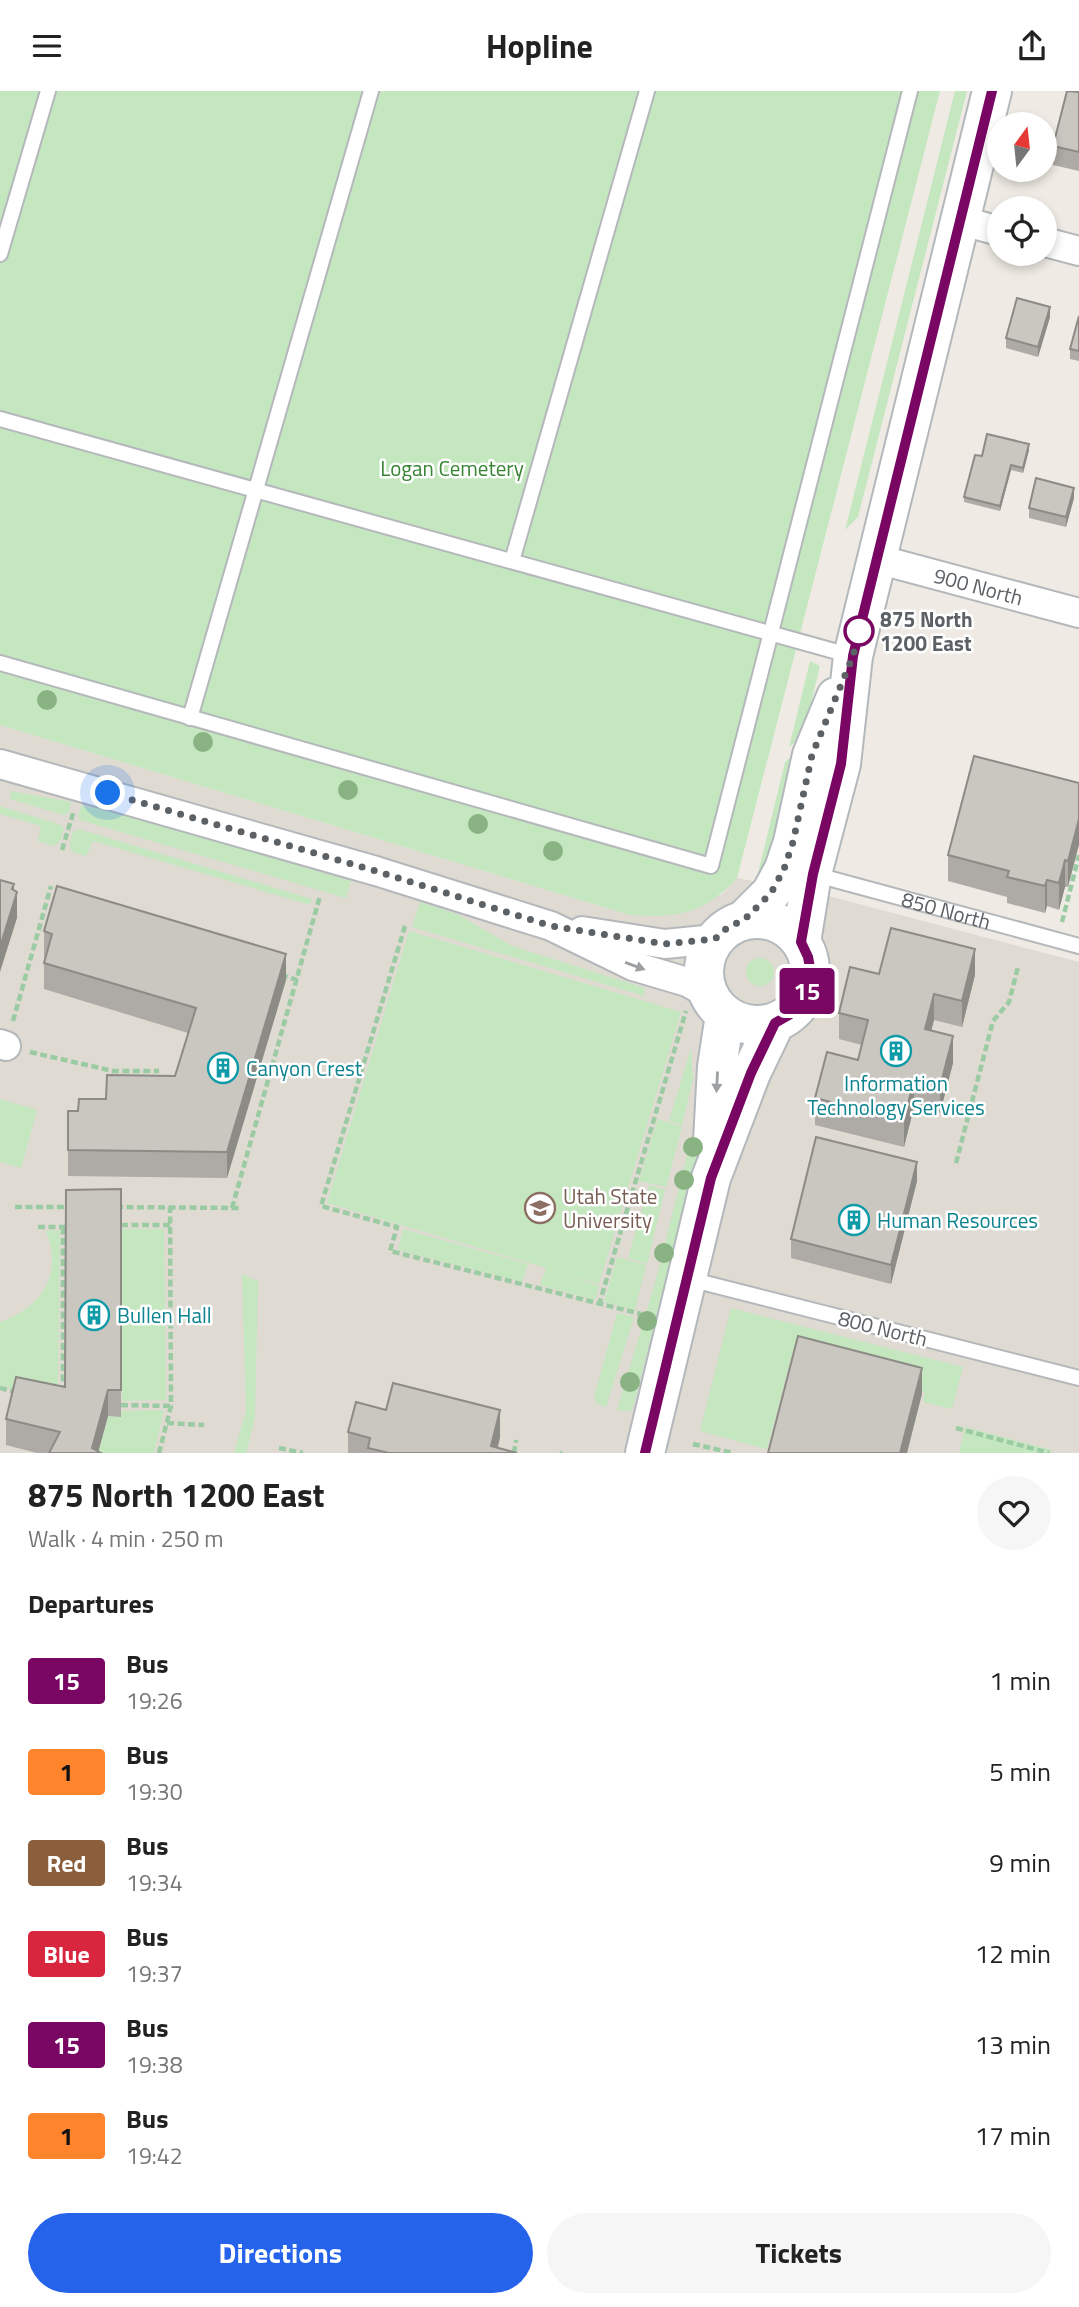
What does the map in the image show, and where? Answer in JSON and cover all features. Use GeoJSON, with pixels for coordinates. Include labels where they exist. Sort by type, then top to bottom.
{"type":"FeatureCollection","features":[{"type":"Feature","properties":{"kind":"main road"},"geometry":{"type":"LineString","coordinates":[[801,942],[813,874],[841,764],[853,656],[992,91]]}},
{"type":"Feature","properties":{"kind":"main road"},"geometry":{"type":"LineString","coordinates":[[711,1178],[717,1067],[706,1005],[703,972],[706,954],[729,929],[771,893],[784,869],[793,842],[812,755],[853,656]]}},
{"type":"Feature","properties":{"kind":"main road"},"geometry":{"type":"LineString","coordinates":[[706,1005],[749,1025],[775,1023],[789,1015],[801,1003],[808,989],[811,973],[808,957],[801,942],[790,930],[776,922],[760,918],[729,929]]}},
{"type":"Feature","properties":{"kind":"main road"},"geometry":{"type":"LineString","coordinates":[[645,1453],[711,1178],[751,1073],[775,1023]]}},
{"type":"Feature","properties":{"kind":"street"},"geometry":{"type":"LineString","coordinates":[[959,220],[987,228]]}},
{"type":"Feature","properties":{"kind":"street"},"geometry":{"type":"LineString","coordinates":[[1057,245],[1079,251]]}},
{"type":"Feature","properties":{"kind":"street","name":"900 North"},"geometry":{"type":"LineString","coordinates":[[877,559],[1079,613]]}},
{"type":"Feature","properties":{"kind":"street"},"geometry":{"type":"LineString","coordinates":[[0,764],[376,871],[551,926],[665,944],[729,929]]}},
{"type":"Feature","properties":{"kind":"street"},"geometry":{"type":"LineString","coordinates":[[551,926],[633,966],[687,982],[706,1005]]}},
{"type":"Feature","properties":{"kind":"lane"},"geometry":{"type":"LineString","coordinates":[[0,254],[48,91]]}},
{"type":"Feature","properties":{"kind":"lane"},"geometry":{"type":"LineString","coordinates":[[190,718],[371,91]]}},
{"type":"Feature","properties":{"kind":"lane"},"geometry":{"type":"LineString","coordinates":[[512,561],[647,91]]}},
{"type":"Feature","properties":{"kind":"lane"},"geometry":{"type":"LineString","coordinates":[[0,663],[711,866],[910,91]]}},
{"type":"Feature","properties":{"kind":"lane"},"geometry":{"type":"LineString","coordinates":[[0,419],[853,656]]}},
{"type":"Feature","properties":{"kind":"lane","name":"850 North"},"geometry":{"type":"LineString","coordinates":[[813,874],[1079,946]]}},
{"type":"Feature","properties":{"kind":"lane","name":"800 North"},"geometry":{"type":"LineString","coordinates":[[687,1278],[1079,1378]]}},
{"type":"Feature","properties":{"kind":"path"},"geometry":{"type":"LineString","coordinates":[[62,850],[75,806]]}},
{"type":"Feature","properties":{"kind":"path"},"geometry":{"type":"LineString","coordinates":[[1057,940],[1079,855]]}},
{"type":"Feature","properties":{"kind":"path"},"geometry":{"type":"LineString","coordinates":[[51,886],[3,1045],[113,1071],[159,1071]]}},
{"type":"Feature","properties":{"kind":"path"},"geometry":{"type":"LineString","coordinates":[[232,1208],[320,896]]}},
{"type":"Feature","properties":{"kind":"path"},"geometry":{"type":"LineString","coordinates":[[405,926],[321,1206],[397,1227],[390,1251],[642,1314]]}},
{"type":"Feature","properties":{"kind":"path"},"geometry":{"type":"LineString","coordinates":[[956,1163],[993,1021],[1009,1002],[1018,967]]}},
{"type":"Feature","properties":{"kind":"path"},"geometry":{"type":"LineString","coordinates":[[275,974],[297,980]]}},
{"type":"Feature","properties":{"kind":"path"},"geometry":{"type":"LineString","coordinates":[[599,1305],[706,1005]]}},
{"type":"Feature","properties":{"kind":"path"},"geometry":{"type":"LineString","coordinates":[[15,1206],[79,1207]]}},
{"type":"Feature","properties":{"kind":"path"},"geometry":{"type":"LineString","coordinates":[[105,1207],[242,1209]]}},
{"type":"Feature","properties":{"kind":"path"},"geometry":{"type":"LineString","coordinates":[[159,1453],[171,1406],[170,1207]]}},
{"type":"Feature","properties":{"kind":"path"},"geometry":{"type":"LineString","coordinates":[[121,1225],[170,1225]]}},
{"type":"Feature","properties":{"kind":"path"},"geometry":{"type":"LineString","coordinates":[[38,1227],[65,1227],[63,1403]]}},
{"type":"Feature","properties":{"kind":"path"},"geometry":{"type":"LineString","coordinates":[[0,1388],[25,1394]]}},
{"type":"Feature","properties":{"kind":"path"},"geometry":{"type":"LineString","coordinates":[[121,1405],[171,1406]]}},
{"type":"Feature","properties":{"kind":"path"},"geometry":{"type":"LineString","coordinates":[[167,1423],[204,1425]]}},
{"type":"Feature","properties":{"kind":"path"},"geometry":{"type":"LineString","coordinates":[[956,1428],[1049,1453]]}},
{"type":"Feature","properties":{"kind":"path"},"geometry":{"type":"LineString","coordinates":[[514,1453],[516,1440]]}},
{"type":"Feature","properties":{"kind":"path"},"geometry":{"type":"LineString","coordinates":[[693,1444],[733,1453]]}},
{"type":"Feature","properties":{"kind":"path"},"geometry":{"type":"LineString","coordinates":[[1021,1445],[1021,1453]]}},
{"type":"Feature","properties":{"kind":"path"},"geometry":{"type":"LineString","coordinates":[[279,1448],[303,1453]]}},
{"type":"Feature","properties":{"kind":"shaded area","name":"Utah State University"},"geometry":{"type":"Polygon","coordinates":[[[0,725],[630,915],[721,895],[737,878],[817,893],[1079,962],[1079,1453],[0,1453],[0,725]]]}},
{"type":"Feature","properties":{"kind":"green space","name":"Logan Cemetery"},"geometry":{"type":"Polygon","coordinates":[[[0,91],[940,91],[737,878],[725,890],[689,911],[662,916],[630,915],[0,725],[0,91]]]}},
{"type":"Feature","properties":{"kind":"green space"},"geometry":{"type":"Polygon","coordinates":[[[955,91],[967,91],[858,517],[845,530],[955,91]]]}},
{"type":"Feature","properties":{"kind":"green space"},"geometry":{"type":"Polygon","coordinates":[[[810,661],[820,666],[803,736],[789,747],[810,661]]]}},
{"type":"Feature","properties":{"kind":"green space"},"geometry":{"type":"Polygon","coordinates":[[[800,749],[784,832],[754,890],[785,762],[800,749]]]}},
{"type":"Feature","properties":{"kind":"green space"},"geometry":{"type":"Polygon","coordinates":[[[11,791],[71,802],[69,812],[64,815],[10,799],[11,791]]]}},
{"type":"Feature","properties":{"kind":"green space"},"geometry":{"type":"Polygon","coordinates":[[[0,806],[61,825],[64,829],[60,841],[54,846],[38,841],[41,826],[0,814],[0,806]]]}},
{"type":"Feature","properties":{"kind":"green space"},"geometry":{"type":"Polygon","coordinates":[[[81,806],[110,810],[351,881],[346,898],[80,820],[78,816],[81,806]]]}},
{"type":"Feature","properties":{"kind":"green space"},"geometry":{"type":"Polygon","coordinates":[[[79,829],[312,899],[310,905],[93,841],[86,856],[71,851],[73,832],[79,829]]]}},
{"type":"Feature","properties":{"kind":"green space"},"geometry":{"type":"Polygon","coordinates":[[[420,902],[457,914],[512,946],[645,988],[644,996],[412,927],[420,902]]]}},
{"type":"Feature","properties":{"kind":"green space"},"geometry":{"type":"Polygon","coordinates":[[[409,931],[681,1012],[599,1284],[575,1277],[599,1286],[595,1300],[540,1285],[546,1268],[327,1203],[409,931]]]}},
{"type":"Feature","properties":{"kind":"green space"},"geometry":{"type":"Polygon","coordinates":[[[760,958],[770,962],[774,972],[770,982],[760,986],[750,982],[746,972],[750,962],[760,958]]]}},
{"type":"Feature","properties":{"kind":"green space"},"geometry":{"type":"Polygon","coordinates":[[[691,1048],[693,1079],[682,1125],[669,1121],[691,1048]]]}},
{"type":"Feature","properties":{"kind":"green space"},"geometry":{"type":"Polygon","coordinates":[[[704,1088],[700,1137],[691,1181],[632,1411],[617,1410],[655,1283],[704,1088]]]}},
{"type":"Feature","properties":{"kind":"green space"},"geometry":{"type":"Polygon","coordinates":[[[0,1099],[37,1110],[21,1168],[0,1162],[0,1099]]]}},
{"type":"Feature","properties":{"kind":"green space"},"geometry":{"type":"Polygon","coordinates":[[[658,1119],[682,1127],[666,1187],[639,1181],[658,1119]]]}},
{"type":"Feature","properties":{"kind":"green space"},"geometry":{"type":"Polygon","coordinates":[[[649,1185],[665,1190],[647,1264],[628,1258],[649,1185]]]}},
{"type":"Feature","properties":{"kind":"green space"},"geometry":{"type":"Polygon","coordinates":[[[121,1229],[164,1229],[166,1400],[122,1401],[121,1229]]]}},
{"type":"Feature","properties":{"kind":"green space"},"geometry":{"type":"Polygon","coordinates":[[[403,1229],[528,1264],[522,1282],[398,1250],[403,1229]]]}},
{"type":"Feature","properties":{"kind":"green space"},"geometry":{"type":"Polygon","coordinates":[[[60,1230],[58,1386],[26,1378],[22,1391],[0,1385],[0,1322],[27,1308],[45,1287],[52,1261],[46,1231],[60,1230]]]}},
{"type":"Feature","properties":{"kind":"green space"},"geometry":{"type":"Polygon","coordinates":[[[617,1257],[646,1265],[635,1310],[604,1302],[617,1257]]]}},
{"type":"Feature","properties":{"kind":"green space"},"geometry":{"type":"Polygon","coordinates":[[[242,1274],[258,1281],[255,1418],[246,1453],[234,1453],[246,1411],[242,1274]]]}},
{"type":"Feature","properties":{"kind":"green space"},"geometry":{"type":"Polygon","coordinates":[[[731,1308],[963,1367],[952,1409],[923,1402],[925,1392],[791,1358],[767,1449],[700,1431],[731,1308]]]}},
{"type":"Feature","properties":{"kind":"green space"},"geometry":{"type":"Polygon","coordinates":[[[617,1313],[634,1317],[606,1407],[598,1404],[594,1398],[617,1313]]]}},
{"type":"Feature","properties":{"kind":"green space"},"geometry":{"type":"Polygon","coordinates":[[[164,1410],[154,1453],[98,1453],[108,1416],[121,1417],[121,1411],[164,1410]]]}},
{"type":"Feature","properties":{"kind":"green space"},"geometry":{"type":"Polygon","coordinates":[[[965,1427],[1052,1450],[1051,1453],[959,1453],[965,1427]]]}},
{"type":"Feature","properties":{"kind":"building"},"geometry":{"type":"Polygon","coordinates":[[[1067,91],[1079,92],[1079,152],[1057,147],[1057,130],[1067,91]]]}},
{"type":"Feature","properties":{"kind":"building"},"geometry":{"type":"Polygon","coordinates":[[[1017,298],[1050,307],[1038,347],[1006,338],[1017,298]]]}},
{"type":"Feature","properties":{"kind":"building"},"geometry":{"type":"Polygon","coordinates":[[[1079,316],[1079,351],[1070,349],[1079,316]]]}},
{"type":"Feature","properties":{"kind":"building"},"geometry":{"type":"Polygon","coordinates":[[[987,434],[1029,444],[1023,468],[1011,465],[1000,506],[964,497],[975,455],[982,456],[987,434]]]}},
{"type":"Feature","properties":{"kind":"building"},"geometry":{"type":"Polygon","coordinates":[[[1036,478],[1074,488],[1066,517],[1029,508],[1036,478]]]}},
{"type":"Feature","properties":{"kind":"building"},"geometry":{"type":"Polygon","coordinates":[[[974,756],[1079,783],[1079,819],[1059,883],[1047,880],[1045,886],[1007,877],[1009,871],[948,855],[974,756]]]}},
{"type":"Feature","properties":{"kind":"building"},"geometry":{"type":"Polygon","coordinates":[[[0,880],[14,884],[12,889],[17,892],[0,947],[0,880]]]}},
{"type":"Feature","properties":{"kind":"building","name":"Canyon Crest"},"geometry":{"type":"Polygon","coordinates":[[[57,886],[286,954],[227,1152],[68,1150],[68,1111],[78,1111],[79,1099],[106,1099],[107,1075],[175,1076],[196,1008],[44,963],[52,934],[44,931],[57,886]]]}},
{"type":"Feature","properties":{"kind":"building","name":"Information Technology Services"},"geometry":{"type":"Polygon","coordinates":[[[891,928],[975,949],[962,1001],[934,994],[925,1029],[953,1036],[940,1087],[914,1080],[904,1120],[815,1098],[827,1052],[858,1060],[868,1020],[839,1013],[850,967],[879,974],[891,928]]]}},
{"type":"Feature","properties":{"kind":"building","name":"Human Resources"},"geometry":{"type":"Polygon","coordinates":[[[816,1137],[917,1162],[891,1265],[791,1239],[816,1137]]]}},
{"type":"Feature","properties":{"kind":"building","name":"Bullen Hall"},"geometry":{"type":"Polygon","coordinates":[[[121,1189],[121,1390],[108,1390],[92,1448],[101,1453],[49,1453],[60,1432],[6,1419],[16,1377],[65,1387],[66,1190],[121,1189]]]}},
{"type":"Feature","properties":{"kind":"building"},"geometry":{"type":"Polygon","coordinates":[[[798,1336],[922,1368],[900,1453],[768,1453],[798,1336]]]}},
{"type":"Feature","properties":{"kind":"building"},"geometry":{"type":"Polygon","coordinates":[[[393,1383],[500,1410],[491,1446],[517,1453],[389,1453],[368,1448],[370,1438],[348,1432],[356,1402],[386,1410],[393,1383]]]}},
{"type":"Feature","properties":{"kind":"bus line","name":"15"},"geometry":{"type":"LineString","coordinates":[[645,1453],[711,1178],[751,1073],[775,1023],[789,1015],[801,1003],[808,989],[811,973],[801,942],[813,874],[841,764],[853,656],[992,91]]}},
{"type":"Feature","properties":{"kind":"place","name":"875 North 1200 East"},"geometry":{"type":"Point","coordinates":[859,631]}},
{"type":"Feature","properties":{"kind":"place","name":"Information Technology Services"},"geometry":{"type":"Point","coordinates":[896,1051]}},
{"type":"Feature","properties":{"kind":"place","name":"Canyon Crest"},"geometry":{"type":"Point","coordinates":[223,1068]}},
{"type":"Feature","properties":{"kind":"place","name":"Utah State University"},"geometry":{"type":"Point","coordinates":[540,1208]}},
{"type":"Feature","properties":{"kind":"place","name":"Human Resources"},"geometry":{"type":"Point","coordinates":[854,1220]}},
{"type":"Feature","properties":{"kind":"place","name":"Bullen Hall"},"geometry":{"type":"Point","coordinates":[94,1315]}},
{"type":"Feature","properties":{"kind":"route"},"geometry":{"type":"LineString","coordinates":[[108,793],[376,871],[551,926],[665,944],[715,939],[728,927],[744,920],[771,893],[784,869],[793,842],[812,755],[853,656],[859,631]]}}]}
